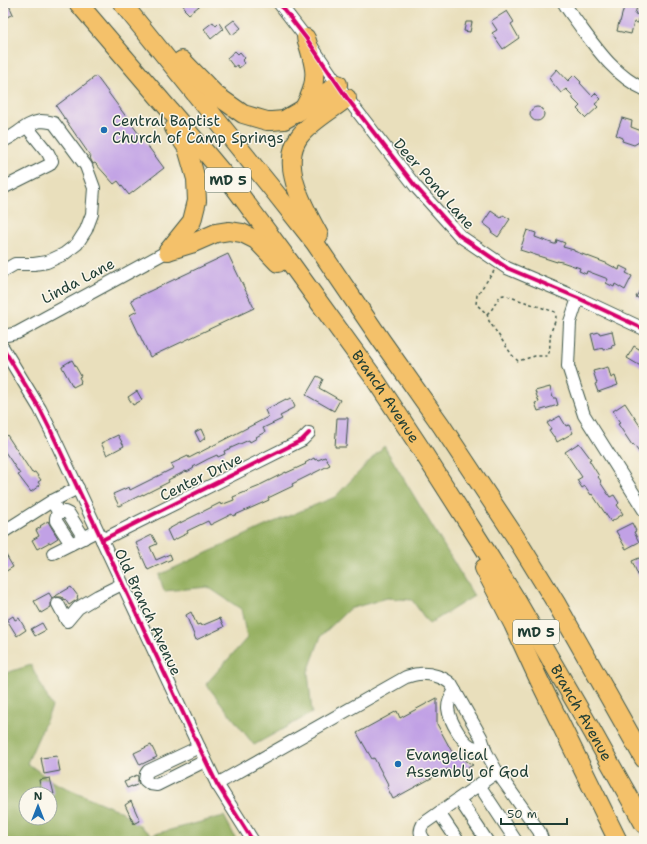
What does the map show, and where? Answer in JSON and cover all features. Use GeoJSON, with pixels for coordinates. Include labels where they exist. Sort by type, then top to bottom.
{"type":"FeatureCollection","features":[{"type":"Feature","properties":{"kind":"highway","name":"Branch Avenue"},"geometry":{"type":"LineString","coordinates":[[78,3],[232,184],[374,378],[486,551],[596,737],[644,824]]}},
{"type":"Feature","properties":{"kind":"highway","name":"Branch Avenue"},"geometry":{"type":"LineString","coordinates":[[122,3],[315,243],[441,425],[500,514],[556,603],[644,759]]}},
{"type":"Feature","properties":{"kind":"highway"},"geometry":{"type":"LineString","coordinates":[[128,3],[216,95],[243,114],[272,121],[284,120],[303,109],[342,91]]}},
{"type":"Feature","properties":{"kind":"highway"},"geometry":{"type":"LineString","coordinates":[[108,37],[113,51],[172,123],[187,148],[196,179],[197,201],[192,221],[168,251]]}},
{"type":"Feature","properties":{"kind":"highway"},"geometry":{"type":"LineString","coordinates":[[303,109],[311,94],[315,78],[306,38]]}},
{"type":"Feature","properties":{"kind":"highway"},"geometry":{"type":"LineString","coordinates":[[342,91],[299,137],[293,149],[292,171],[297,189],[310,219],[358,306]]}},
{"type":"Feature","properties":{"kind":"highway"},"geometry":{"type":"LineString","coordinates":[[168,251],[191,244],[216,233],[229,231],[242,233],[256,240],[339,330]]}},
{"type":"Feature","properties":{"kind":"highway"},"geometry":{"type":"LineString","coordinates":[[419,446],[513,624],[618,841]]}},
{"type":"Feature","properties":{"kind":"highway"},"geometry":{"type":"LineString","coordinates":[[592,667],[644,740]]}},
{"type":"Feature","properties":{"kind":"street","name":"Deer Pond Lane"},"geometry":{"type":"LineString","coordinates":[[279,3],[306,38],[342,91],[416,187],[460,236],[507,268],[578,298],[644,329]]}},
{"type":"Feature","properties":{"kind":"street"},"geometry":{"type":"LineString","coordinates":[[568,4],[600,53],[620,73],[644,89]]}},
{"type":"Feature","properties":{"kind":"street"},"geometry":{"type":"LineString","coordinates":[[3,141],[26,127],[41,121],[54,123],[86,166],[94,188],[92,214],[86,230],[77,244],[64,254],[47,262],[34,264],[14,264],[3,271]]}},
{"type":"Feature","properties":{"kind":"street"},"geometry":{"type":"LineString","coordinates":[[3,188],[49,165],[52,161],[48,153],[26,127]]}},
{"type":"Feature","properties":{"kind":"street","name":"Linda Lane"},"geometry":{"type":"LineString","coordinates":[[3,336],[17,333],[168,251]]}},
{"type":"Feature","properties":{"kind":"street"},"geometry":{"type":"LineString","coordinates":[[578,298],[570,322],[568,366],[584,415],[644,510]]}},
{"type":"Feature","properties":{"kind":"street","name":"Old Branch Avenue"},"geometry":{"type":"LineString","coordinates":[[3,348],[40,409],[217,784],[253,841]]}},
{"type":"Feature","properties":{"kind":"street","name":"Center Drive"},"geometry":{"type":"LineString","coordinates":[[53,553],[84,538],[99,536],[302,440],[309,433]]}},
{"type":"Feature","properties":{"kind":"street"},"geometry":{"type":"LineString","coordinates":[[3,532],[52,501],[78,488]]}},
{"type":"Feature","properties":{"kind":"street"},"geometry":{"type":"LineString","coordinates":[[52,501],[58,512],[56,521],[70,544]]}},
{"type":"Feature","properties":{"kind":"street"},"geometry":{"type":"LineString","coordinates":[[58,512],[65,512],[69,514],[84,538]]}},
{"type":"Feature","properties":{"kind":"street"},"geometry":{"type":"LineString","coordinates":[[58,604],[67,621],[78,608],[122,584]]}},
{"type":"Feature","properties":{"kind":"street"},"geometry":{"type":"LineString","coordinates":[[217,784],[406,677],[420,673],[437,676],[451,684],[481,737],[497,772],[539,831],[542,839],[541,841]]}},
{"type":"Feature","properties":{"kind":"street"},"geometry":{"type":"LineString","coordinates":[[455,691],[449,699],[448,708],[453,724],[470,746],[478,748],[484,746]]}},
{"type":"Feature","properties":{"kind":"street"},"geometry":{"type":"LineString","coordinates":[[199,747],[148,771],[145,780],[150,784],[157,785],[206,761]]}},
{"type":"Feature","properties":{"kind":"street"},"geometry":{"type":"LineString","coordinates":[[421,839],[420,828],[423,824],[497,772]]}},
{"type":"Feature","properties":{"kind":"street"},"geometry":{"type":"LineString","coordinates":[[479,784],[516,841]]}},
{"type":"Feature","properties":{"kind":"street"},"geometry":{"type":"LineString","coordinates":[[459,798],[487,841]]}},
{"type":"Feature","properties":{"kind":"street"},"geometry":{"type":"LineString","coordinates":[[439,812],[458,841]]}},
{"type":"Feature","properties":{"kind":"path"},"geometry":{"type":"LineString","coordinates":[[487,314],[500,296],[504,295],[555,312],[556,316],[551,332],[550,351],[548,356],[535,356],[518,361],[512,355],[489,321],[487,314],[476,304],[477,295],[499,263]]}},
{"type":"Feature","properties":{"kind":"green space"},"geometry":{"type":"Polygon","coordinates":[[[384,446],[474,596],[429,624],[412,600],[387,598],[349,609],[321,636],[308,672],[312,713],[254,745],[206,684],[247,638],[241,609],[208,587],[164,591],[159,575],[274,522],[335,497],[384,446]]]}},
{"type":"Feature","properties":{"kind":"green space"},"geometry":{"type":"Polygon","coordinates":[[[31,665],[52,707],[27,763],[53,782],[122,812],[151,835],[224,816],[237,841],[3,841],[3,674],[31,665]]]}},
{"type":"Feature","properties":{"kind":"building"},"geometry":{"type":"Polygon","coordinates":[[[3,3],[8,3],[13,14],[3,19],[3,3]]]}},
{"type":"Feature","properties":{"kind":"building"},"geometry":{"type":"Polygon","coordinates":[[[181,3],[203,3],[189,14],[181,3]]]}},
{"type":"Feature","properties":{"kind":"building"},"geometry":{"type":"Polygon","coordinates":[[[626,3],[638,3],[635,14],[640,15],[638,23],[634,22],[631,34],[617,31],[626,3]]]}},
{"type":"Feature","properties":{"kind":"building"},"geometry":{"type":"Polygon","coordinates":[[[507,11],[514,22],[511,24],[519,38],[503,49],[492,33],[497,30],[491,21],[507,11]]]}},
{"type":"Feature","properties":{"kind":"building"},"geometry":{"type":"Polygon","coordinates":[[[234,20],[241,28],[232,35],[226,26],[234,20]]]}},
{"type":"Feature","properties":{"kind":"building"},"geometry":{"type":"Polygon","coordinates":[[[213,22],[216,26],[219,23],[223,29],[211,39],[204,29],[213,22]]]}},
{"type":"Feature","properties":{"kind":"building"},"geometry":{"type":"Polygon","coordinates":[[[466,22],[472,22],[470,32],[464,31],[466,22]]]}},
{"type":"Feature","properties":{"kind":"building"},"geometry":{"type":"Polygon","coordinates":[[[235,51],[238,54],[240,52],[245,58],[242,61],[245,63],[239,68],[237,65],[234,67],[227,58],[235,51]]]}},
{"type":"Feature","properties":{"kind":"building"},"geometry":{"type":"Polygon","coordinates":[[[557,69],[568,81],[574,75],[592,96],[595,93],[601,99],[595,104],[598,107],[586,118],[577,109],[580,106],[573,99],[573,96],[566,89],[561,93],[550,80],[549,78],[557,69]]]}},
{"type":"Feature","properties":{"kind":"building","name":"Central Baptist Church of Camp Springs"},"geometry":{"type":"Polygon","coordinates":[[[96,76],[164,168],[129,195],[118,181],[114,184],[95,163],[93,164],[90,158],[91,157],[56,106],[96,76]]]}},
{"type":"Feature","properties":{"kind":"building"},"geometry":{"type":"Polygon","coordinates":[[[537,107],[542,109],[544,114],[542,119],[537,121],[532,119],[530,114],[532,109],[537,107]]]}},
{"type":"Feature","properties":{"kind":"building"},"geometry":{"type":"Polygon","coordinates":[[[622,118],[632,121],[631,127],[644,132],[644,139],[634,145],[622,141],[623,138],[616,135],[622,118]]]}},
{"type":"Feature","properties":{"kind":"building"},"geometry":{"type":"Polygon","coordinates":[[[491,211],[501,218],[503,215],[510,219],[498,237],[483,223],[491,211]]]}},
{"type":"Feature","properties":{"kind":"building"},"geometry":{"type":"Polygon","coordinates":[[[527,230],[536,233],[535,237],[554,244],[556,244],[557,240],[565,243],[563,247],[606,263],[619,270],[620,266],[628,270],[626,273],[632,276],[625,290],[615,284],[614,287],[606,283],[608,279],[587,271],[586,274],[579,271],[580,268],[520,250],[527,230]]]}},
{"type":"Feature","properties":{"kind":"building"},"geometry":{"type":"Polygon","coordinates":[[[228,254],[254,308],[150,357],[130,315],[137,311],[131,300],[228,254]]]}},
{"type":"Feature","properties":{"kind":"building"},"geometry":{"type":"Polygon","coordinates":[[[644,283],[644,301],[636,297],[644,283]]]}},
{"type":"Feature","properties":{"kind":"building"},"geometry":{"type":"Polygon","coordinates":[[[612,331],[615,345],[611,346],[612,348],[595,350],[591,334],[599,332],[600,334],[612,331]]]}},
{"type":"Feature","properties":{"kind":"building"},"geometry":{"type":"Polygon","coordinates":[[[634,346],[644,352],[644,368],[627,358],[634,346]]]}},
{"type":"Feature","properties":{"kind":"building"},"geometry":{"type":"Polygon","coordinates":[[[72,360],[81,376],[79,377],[81,383],[73,387],[62,367],[72,360]]]}},
{"type":"Feature","properties":{"kind":"building"},"geometry":{"type":"Polygon","coordinates":[[[608,367],[611,378],[615,376],[618,385],[598,392],[593,371],[608,367]]]}},
{"type":"Feature","properties":{"kind":"building"},"geometry":{"type":"Polygon","coordinates":[[[317,376],[323,379],[319,388],[340,400],[334,411],[306,395],[317,376]]]}},
{"type":"Feature","properties":{"kind":"building"},"geometry":{"type":"Polygon","coordinates":[[[550,387],[553,398],[556,398],[558,405],[538,411],[535,403],[539,402],[535,391],[550,387]]]}},
{"type":"Feature","properties":{"kind":"building"},"geometry":{"type":"Polygon","coordinates":[[[137,391],[142,400],[133,405],[128,397],[137,391]]]}},
{"type":"Feature","properties":{"kind":"building"},"geometry":{"type":"Polygon","coordinates":[[[291,398],[295,407],[280,416],[282,419],[263,428],[265,432],[256,437],[257,438],[224,451],[225,454],[218,457],[217,455],[208,459],[187,472],[186,471],[168,480],[169,482],[119,506],[113,494],[129,487],[130,490],[174,468],[171,464],[188,456],[189,458],[268,417],[265,410],[291,398]]]}},
{"type":"Feature","properties":{"kind":"building"},"geometry":{"type":"Polygon","coordinates":[[[625,403],[644,432],[644,459],[633,444],[632,445],[618,424],[620,423],[613,411],[625,403]]]}},
{"type":"Feature","properties":{"kind":"building"},"geometry":{"type":"Polygon","coordinates":[[[560,416],[566,426],[569,425],[573,433],[557,442],[549,430],[551,429],[547,423],[560,416]]]}},
{"type":"Feature","properties":{"kind":"building"},"geometry":{"type":"Polygon","coordinates":[[[337,418],[348,418],[346,447],[335,447],[337,418]]]}},
{"type":"Feature","properties":{"kind":"building"},"geometry":{"type":"Polygon","coordinates":[[[201,429],[205,438],[200,442],[195,432],[201,429]]]}},
{"type":"Feature","properties":{"kind":"building"},"geometry":{"type":"Polygon","coordinates":[[[7,435],[32,473],[35,472],[41,480],[38,482],[40,485],[31,492],[18,475],[20,474],[3,449],[3,438],[7,435]]]}},
{"type":"Feature","properties":{"kind":"building"},"geometry":{"type":"Polygon","coordinates":[[[118,435],[124,446],[107,455],[101,443],[118,435]]]}},
{"type":"Feature","properties":{"kind":"building"},"geometry":{"type":"Polygon","coordinates":[[[579,443],[591,459],[589,460],[599,476],[600,482],[610,497],[614,495],[619,503],[617,505],[623,514],[611,522],[592,494],[591,495],[585,486],[582,488],[577,480],[582,477],[565,452],[579,443]]]}},
{"type":"Feature","properties":{"kind":"building"},"geometry":{"type":"Polygon","coordinates":[[[325,457],[330,465],[292,484],[293,486],[268,498],[269,500],[233,516],[232,514],[210,525],[208,521],[187,531],[188,533],[172,541],[167,530],[176,525],[220,503],[221,505],[234,500],[233,497],[306,464],[305,463],[314,458],[315,460],[318,460],[325,457]]]}},
{"type":"Feature","properties":{"kind":"building"},"geometry":{"type":"Polygon","coordinates":[[[48,521],[58,538],[37,549],[32,540],[39,536],[36,530],[48,521]]]}},
{"type":"Feature","properties":{"kind":"building"},"geometry":{"type":"Polygon","coordinates":[[[632,523],[636,531],[634,532],[639,542],[626,549],[616,531],[632,523]]]}},
{"type":"Feature","properties":{"kind":"building"},"geometry":{"type":"Polygon","coordinates":[[[152,535],[157,544],[150,547],[156,560],[170,554],[172,559],[148,570],[136,543],[152,535]]]}},
{"type":"Feature","properties":{"kind":"building"},"geometry":{"type":"Polygon","coordinates":[[[3,550],[13,567],[3,573],[3,550]]]}},
{"type":"Feature","properties":{"kind":"building"},"geometry":{"type":"Polygon","coordinates":[[[644,556],[644,589],[632,561],[644,556]]]}},
{"type":"Feature","properties":{"kind":"building"},"geometry":{"type":"Polygon","coordinates":[[[71,587],[78,596],[78,599],[69,605],[62,597],[55,597],[51,600],[51,607],[41,613],[34,601],[49,593],[52,598],[71,587]]]}},
{"type":"Feature","properties":{"kind":"building"},"geometry":{"type":"Polygon","coordinates":[[[191,612],[197,625],[200,624],[201,626],[220,618],[224,627],[196,640],[186,615],[191,612]]]}},
{"type":"Feature","properties":{"kind":"building"},"geometry":{"type":"Polygon","coordinates":[[[13,616],[15,620],[19,618],[26,630],[17,636],[7,620],[13,616]]]}},
{"type":"Feature","properties":{"kind":"building"},"geometry":{"type":"Polygon","coordinates":[[[42,623],[46,630],[35,636],[31,629],[42,623]]]}},
{"type":"Feature","properties":{"kind":"building"},"geometry":{"type":"Polygon","coordinates":[[[437,698],[437,724],[452,752],[473,765],[452,776],[448,769],[393,799],[387,787],[389,786],[374,758],[372,759],[357,733],[397,711],[400,718],[437,698]]]}},
{"type":"Feature","properties":{"kind":"building"},"geometry":{"type":"Polygon","coordinates":[[[151,745],[157,757],[140,765],[134,753],[151,745]]]}},
{"type":"Feature","properties":{"kind":"building"},"geometry":{"type":"Polygon","coordinates":[[[57,756],[60,771],[44,774],[41,758],[57,756]]]}},
{"type":"Feature","properties":{"kind":"building"},"geometry":{"type":"Polygon","coordinates":[[[137,775],[139,784],[127,788],[124,782],[137,775]]]}},
{"type":"Feature","properties":{"kind":"building"},"geometry":{"type":"Polygon","coordinates":[[[50,778],[52,786],[40,786],[39,780],[50,778]]]}},
{"type":"Feature","properties":{"kind":"building"},"geometry":{"type":"Polygon","coordinates":[[[131,801],[140,821],[134,824],[125,805],[131,801]]]}},
{"type":"Feature","properties":{"kind":"cycle path"},"geometry":{"type":"LineString","coordinates":[[279,3],[306,38],[347,98],[416,187],[460,236],[507,268],[578,298],[644,329]]}},
{"type":"Feature","properties":{"kind":"cycle path"},"geometry":{"type":"LineString","coordinates":[[3,348],[40,409],[50,429],[217,784],[253,841]]}},
{"type":"Feature","properties":{"kind":"cycle path"},"geometry":{"type":"LineString","coordinates":[[102,540],[302,440],[309,433]]}},
{"type":"Feature","properties":{"kind":"place","name":"Central Baptist Church of Camp Springs"},"geometry":{"type":"Point","coordinates":[104,130]}},
{"type":"Feature","properties":{"kind":"place","name":"Evangelical Assembly of God"},"geometry":{"type":"Point","coordinates":[398,764]}}]}
